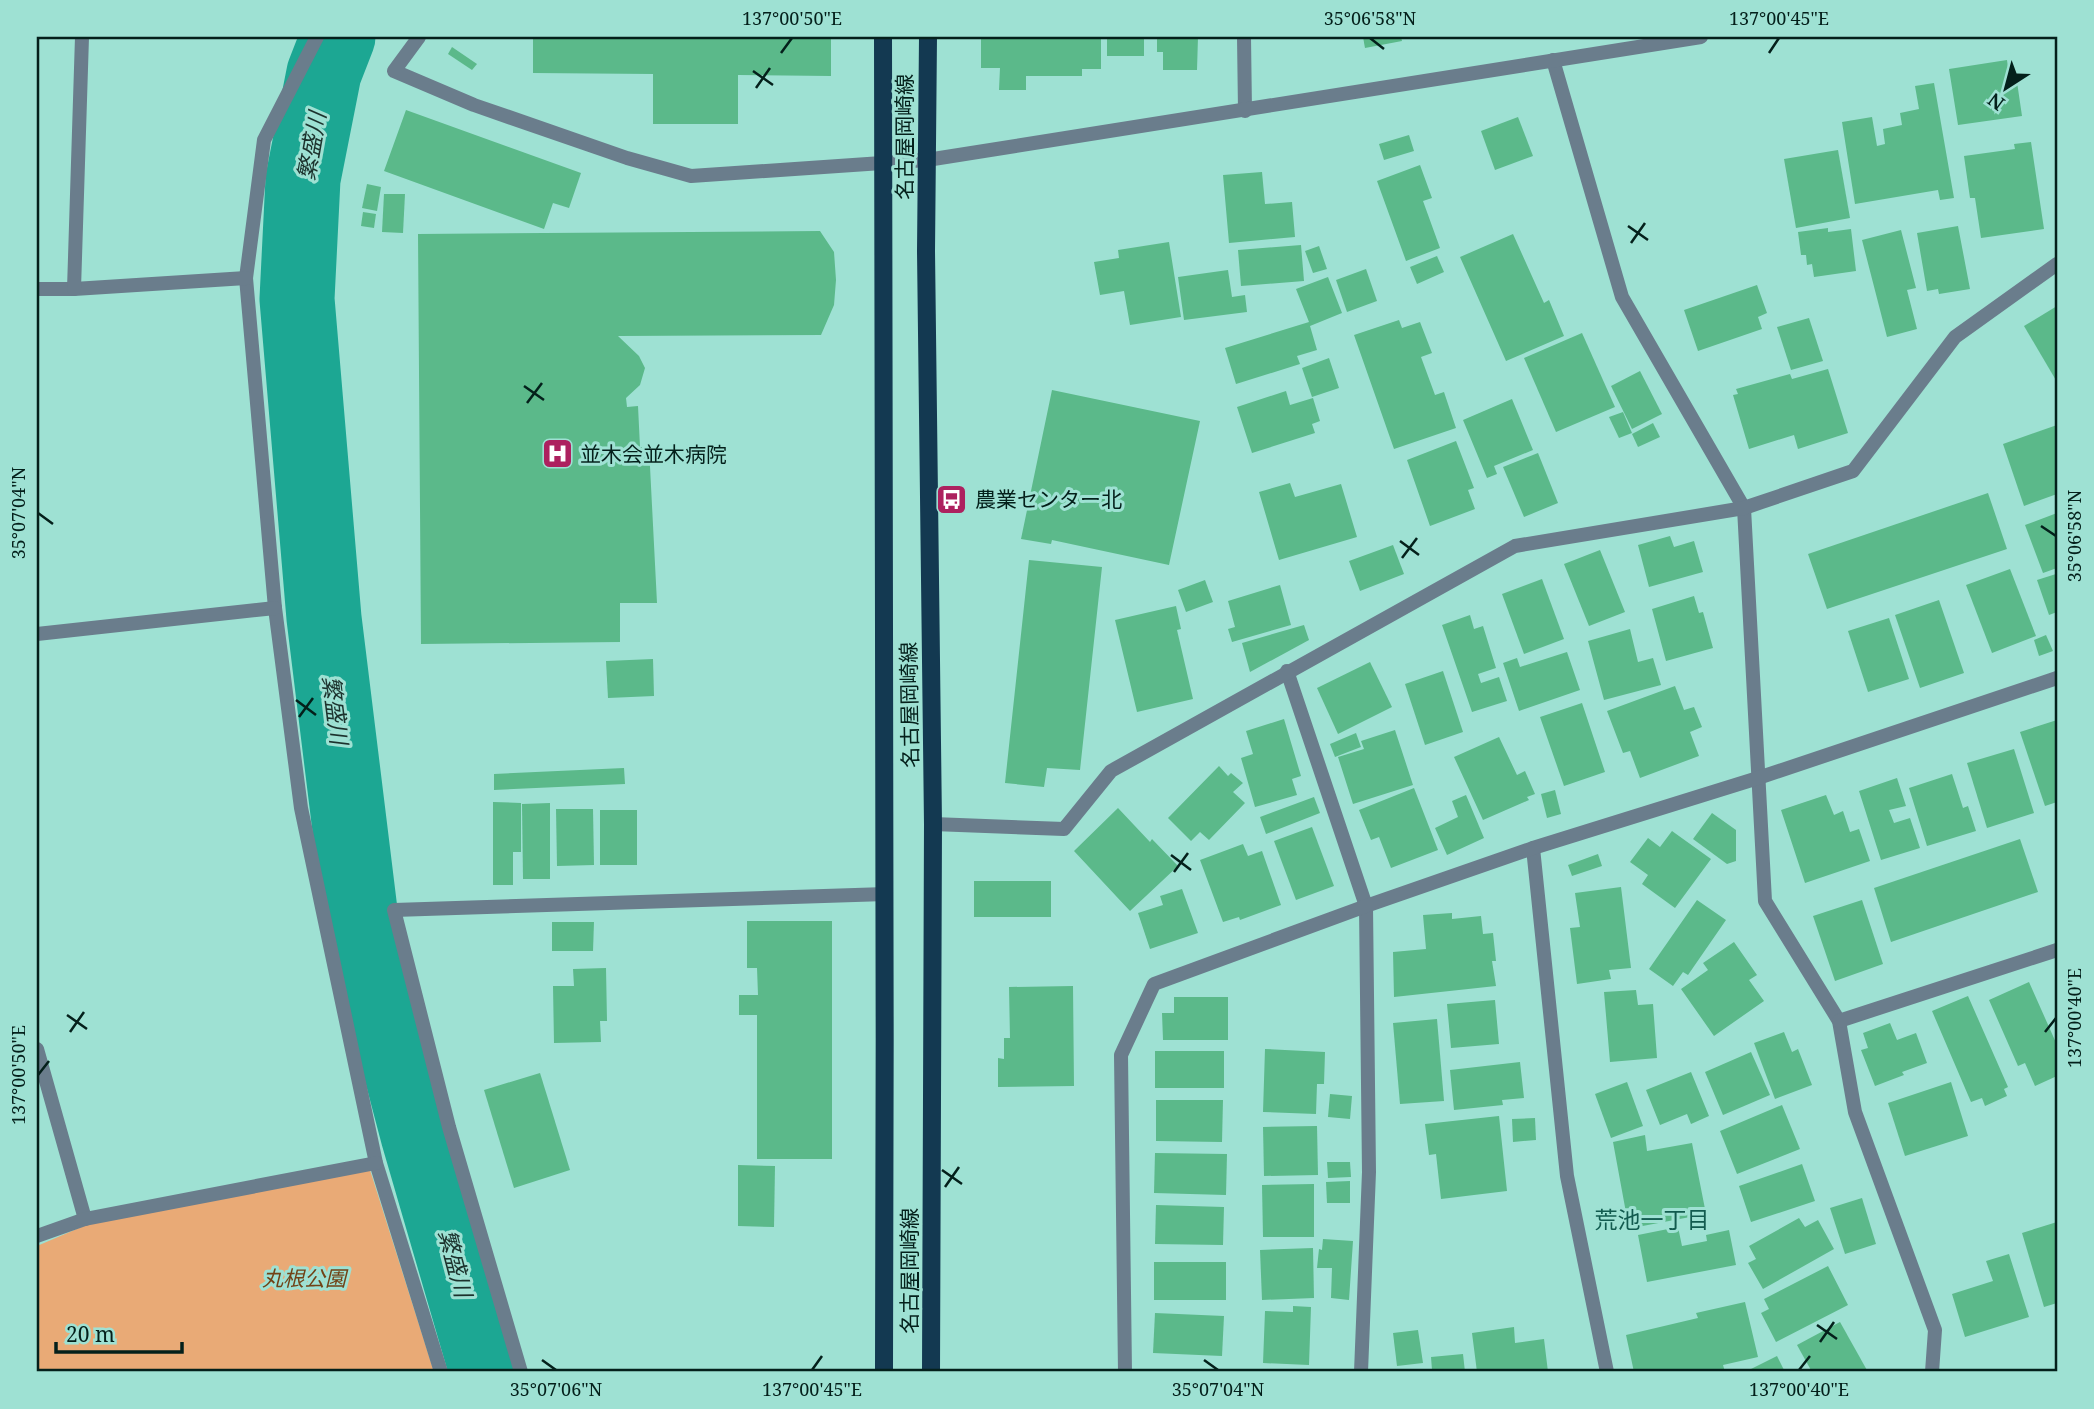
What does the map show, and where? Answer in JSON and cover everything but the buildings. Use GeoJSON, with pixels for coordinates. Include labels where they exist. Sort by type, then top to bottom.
{"type":"FeatureCollection","features":[{"type":"Feature","properties":{"kind":"main road","name":"名古屋岡崎線"},"geometry":{"type":"LineString","coordinates":[[883,37],[886,894],[884,1372]]}},
{"type":"Feature","properties":{"kind":"main road","name":"名古屋岡崎線"},"geometry":{"type":"LineString","coordinates":[[928,37],[926,265],[933,824],[931,1372]]}},
{"type":"Feature","properties":{"kind":"street"},"geometry":{"type":"LineString","coordinates":[[74,289],[82,37]]}},
{"type":"Feature","properties":{"kind":"street"},"geometry":{"type":"LineString","coordinates":[[317,37],[264,140],[246,278],[275,608],[301,808],[376,1163],[440,1372]]}},
{"type":"Feature","properties":{"kind":"street"},"geometry":{"type":"LineString","coordinates":[[419,37],[394,71],[474,105],[627,158],[691,176],[927,160],[1701,37]]}},
{"type":"Feature","properties":{"kind":"street"},"geometry":{"type":"LineString","coordinates":[[1244,37],[1245,111]]}},
{"type":"Feature","properties":{"kind":"street"},"geometry":{"type":"LineString","coordinates":[[1553,60],[1622,298],[1744,508],[1765,901],[1839,1021],[1855,1112],[1935,1330],[1932,1372]]}},
{"type":"Feature","properties":{"kind":"street"},"geometry":{"type":"LineString","coordinates":[[933,824],[1064,829],[1111,771],[1515,546],[1744,508],[1853,471],[1955,337],[2057,264]]}},
{"type":"Feature","properties":{"kind":"street"},"geometry":{"type":"LineString","coordinates":[[37,289],[246,278]]}},
{"type":"Feature","properties":{"kind":"street"},"geometry":{"type":"LineString","coordinates":[[37,634],[275,608]]}},
{"type":"Feature","properties":{"kind":"street"},"geometry":{"type":"LineString","coordinates":[[1287,671],[1366,906],[1370,1172],[1361,1372]]}},
{"type":"Feature","properties":{"kind":"street"},"geometry":{"type":"LineString","coordinates":[[1125,1372],[1121,1055],[1154,984],[1533,848],[1758,778],[2057,678]]}},
{"type":"Feature","properties":{"kind":"street"},"geometry":{"type":"LineString","coordinates":[[1533,848],[1567,1176],[1607,1372]]}},
{"type":"Feature","properties":{"kind":"street"},"geometry":{"type":"LineString","coordinates":[[521,1372],[449,1126],[394,910],[886,894]]}},
{"type":"Feature","properties":{"kind":"street"},"geometry":{"type":"LineString","coordinates":[[1839,1021],[2057,950]]}},
{"type":"Feature","properties":{"kind":"street"},"geometry":{"type":"LineString","coordinates":[[37,1049],[85,1219]]}},
{"type":"Feature","properties":{"kind":"street"},"geometry":{"type":"LineString","coordinates":[[37,1236],[85,1219],[376,1163]]}},
{"type":"Feature","properties":{"kind":"green space","name":"丸根公園"},"geometry":{"type":"Polygon","coordinates":[[[370,1170],[434,1372],[37,1372],[37,1246],[86,1225],[370,1170]]]}},
{"type":"Feature","properties":{"kind":"waterway","name":"繁盛川"},"geometry":{"type":"LineString","coordinates":[[338,37],[324,73],[303,179],[297,299],[324,618],[361,919],[418,1135],[487,1372]]}},
{"type":"Feature","properties":{"kind":"place","name":"並木会並木病院"},"geometry":{"type":"Point","coordinates":[557,454]}},
{"type":"Feature","properties":{"kind":"place","name":"農業センター北"},"geometry":{"type":"Point","coordinates":[952,499]}},
{"type":"Feature","properties":{"kind":"district","name":"荒池一丁目"},"geometry":{"type":"Point","coordinates":[1652,1219]}}]}
